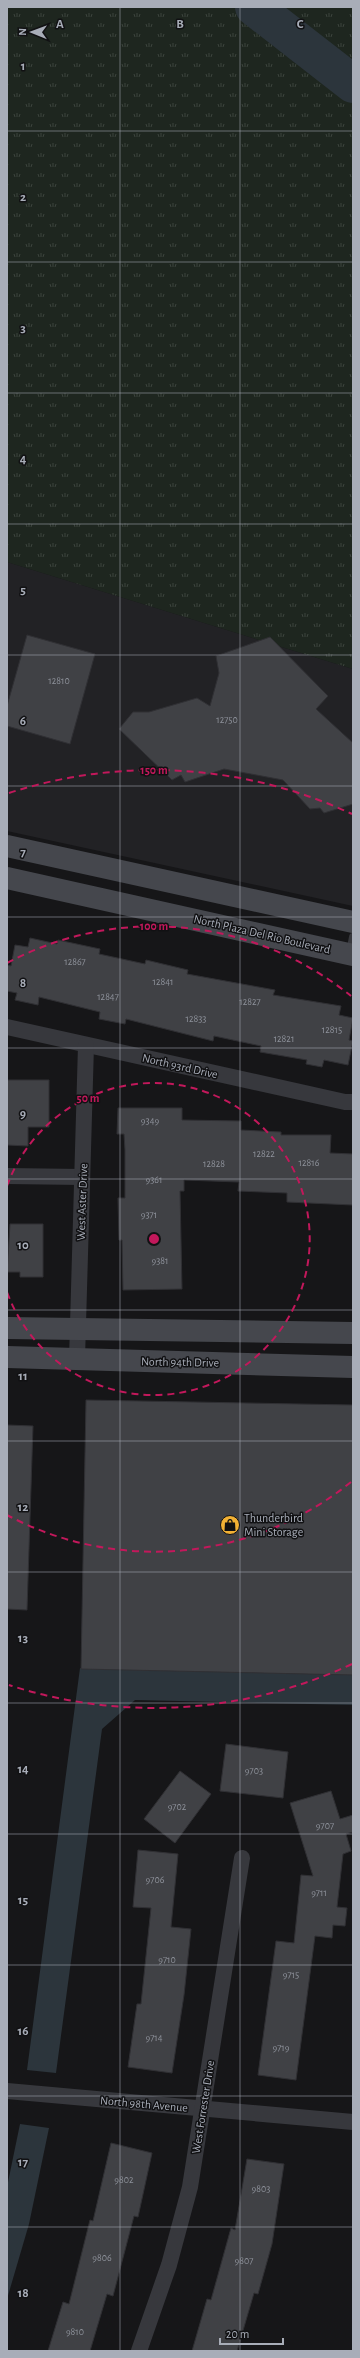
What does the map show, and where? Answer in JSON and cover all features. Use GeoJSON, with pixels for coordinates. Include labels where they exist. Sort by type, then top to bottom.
{"type":"FeatureCollection","features":[{"type":"Feature","properties":{"kind":"street"},"geometry":{"type":"LineString","coordinates":[[7,846],[353,922]]}},
{"type":"Feature","properties":{"kind":"street","name":"North Plaza Del Rio Boulevard"},"geometry":{"type":"LineString","coordinates":[[7,878],[352,949]]}},
{"type":"Feature","properties":{"kind":"street","name":"North 93rd Drive"},"geometry":{"type":"LineString","coordinates":[[7,1027],[345,1102],[353,1102]]}},
{"type":"Feature","properties":{"kind":"street","name":"West Aster Drive"},"geometry":{"type":"LineString","coordinates":[[77,1359],[86,1045]]}},
{"type":"Feature","properties":{"kind":"street"},"geometry":{"type":"LineString","coordinates":[[7,1176],[82,1178]]}},
{"type":"Feature","properties":{"kind":"street"},"geometry":{"type":"LineString","coordinates":[[7,1328],[353,1333]]}},
{"type":"Feature","properties":{"kind":"street","name":"North 94th Drive"},"geometry":{"type":"LineString","coordinates":[[7,1357],[353,1367]]}},
{"type":"Feature","properties":{"kind":"street","name":"West Forrester Drive"},"geometry":{"type":"LineString","coordinates":[[138,2351],[171,2258],[190,2187],[204,2110],[242,1858]]}},
{"type":"Feature","properties":{"kind":"street","name":"North 98th Avenue"},"geometry":{"type":"LineString","coordinates":[[7,2091],[204,2110],[353,2122]]}},
{"type":"Feature","properties":{"kind":"shaded area"},"geometry":{"type":"Polygon","coordinates":[[[7,562],[353,669],[353,906],[7,831],[7,562]]]}},
{"type":"Feature","properties":{"kind":"shaded area"},"geometry":{"type":"Polygon","coordinates":[[[80,1668],[353,1675],[353,1705],[135,1700],[102,1729],[56,2073],[27,2070],[80,1668]]]}},
{"type":"Feature","properties":{"kind":"shaded area"},"geometry":{"type":"Polygon","coordinates":[[[20,2124],[49,2128],[29,2224],[7,2299],[7,2187],[20,2124]]]}},
{"type":"Feature","properties":{"kind":"green space"},"geometry":{"type":"Polygon","coordinates":[[[7,7],[353,7],[353,669],[7,562],[7,7]]]}},
{"type":"Feature","properties":{"kind":"building"},"geometry":{"type":"Polygon","coordinates":[[[27,635],[95,654],[70,744],[7,726],[7,706],[27,635]]]}},
{"type":"Feature","properties":{"kind":"building"},"geometry":{"type":"Polygon","coordinates":[[[270,637],[328,696],[316,709],[353,743],[353,804],[324,813],[320,808],[310,809],[283,780],[224,769],[185,782],[181,775],[172,780],[119,729],[133,712],[149,712],[197,698],[210,706],[219,673],[216,656],[270,637]]]}},
{"type":"Feature","properties":{"kind":"building"},"geometry":{"type":"Polygon","coordinates":[[[30,938],[57,944],[58,940],[100,949],[99,954],[145,964],[146,960],[188,970],[187,974],[275,990],[273,995],[341,1006],[339,1015],[353,1018],[349,1040],[353,1041],[348,1065],[324,1060],[322,1067],[306,1064],[307,1060],[260,1052],[261,1046],[214,1036],[213,1041],[126,1019],[125,1024],[99,1019],[100,1012],[39,997],[38,1005],[15,1000],[17,993],[7,991],[7,965],[11,966],[15,945],[28,947],[30,938]]]}},
{"type":"Feature","properties":{"kind":"building"},"geometry":{"type":"Polygon","coordinates":[[[7,1080],[49,1080],[49,1127],[28,1127],[28,1146],[7,1145],[7,1080]]]}},
{"type":"Feature","properties":{"kind":"building"},"geometry":{"type":"Polygon","coordinates":[[[118,1108],[182,1108],[182,1120],[241,1121],[241,1130],[281,1132],[281,1135],[331,1135],[330,1153],[353,1154],[353,1205],[287,1202],[287,1193],[238,1191],[239,1182],[184,1180],[184,1191],[180,1191],[182,1289],[123,1290],[122,1240],[119,1240],[118,1198],[125,1198],[125,1150],[124,1134],[117,1134],[118,1108]]]}},
{"type":"Feature","properties":{"kind":"building"},"geometry":{"type":"Polygon","coordinates":[[[10,1224],[43,1224],[43,1277],[20,1277],[20,1272],[7,1272],[10,1224]]]}},
{"type":"Feature","properties":{"kind":"building"},"geometry":{"type":"Polygon","coordinates":[[[86,1400],[353,1405],[353,1675],[81,1669],[86,1400]]]}},
{"type":"Feature","properties":{"kind":"building"},"geometry":{"type":"Polygon","coordinates":[[[7,1425],[33,1426],[27,1610],[7,1609],[7,1425]]]}},
{"type":"Feature","properties":{"kind":"building"},"geometry":{"type":"Polygon","coordinates":[[[226,1744],[288,1752],[283,1798],[220,1791],[226,1744]]]}},
{"type":"Feature","properties":{"kind":"building"},"geometry":{"type":"Polygon","coordinates":[[[180,1771],[211,1794],[175,1843],[144,1819],[180,1771]]]}},
{"type":"Feature","properties":{"kind":"building"},"geometry":{"type":"Polygon","coordinates":[[[331,1791],[340,1819],[353,1815],[353,1832],[346,1834],[351,1851],[343,1854],[337,1907],[347,1908],[345,1926],[333,1925],[332,1938],[315,1936],[296,2080],[258,2075],[276,1941],[294,1943],[301,1875],[313,1876],[290,1803],[331,1791]]]}},
{"type":"Feature","properties":{"kind":"building"},"geometry":{"type":"Polygon","coordinates":[[[138,1850],[178,1854],[171,1927],[191,1929],[184,1995],[172,2073],[128,2067],[137,2004],[141,2004],[151,1908],[133,1907],[138,1850]]]}},
{"type":"Feature","properties":{"kind":"building"},"geometry":{"type":"Polygon","coordinates":[[[111,2143],[152,2153],[138,2217],[134,2216],[113,2296],[107,2294],[90,2351],[48,2351],[63,2302],[69,2304],[90,2220],[93,2221],[111,2143]]]}},
{"type":"Feature","properties":{"kind":"building"},"geometry":{"type":"Polygon","coordinates":[[[247,2159],[284,2164],[272,2244],[258,2294],[254,2293],[237,2351],[192,2351],[207,2299],[211,2300],[231,2228],[235,2230],[247,2159]]]}},
{"type":"Feature","properties":{"kind":"waterway"},"geometry":{"type":"LineString","coordinates":[[254,7],[353,84]]}},
{"type":"Feature","properties":{"kind":"place","name":"Thunderbird Mini Storage"},"geometry":{"type":"Point","coordinates":[230,1525]}}]}
